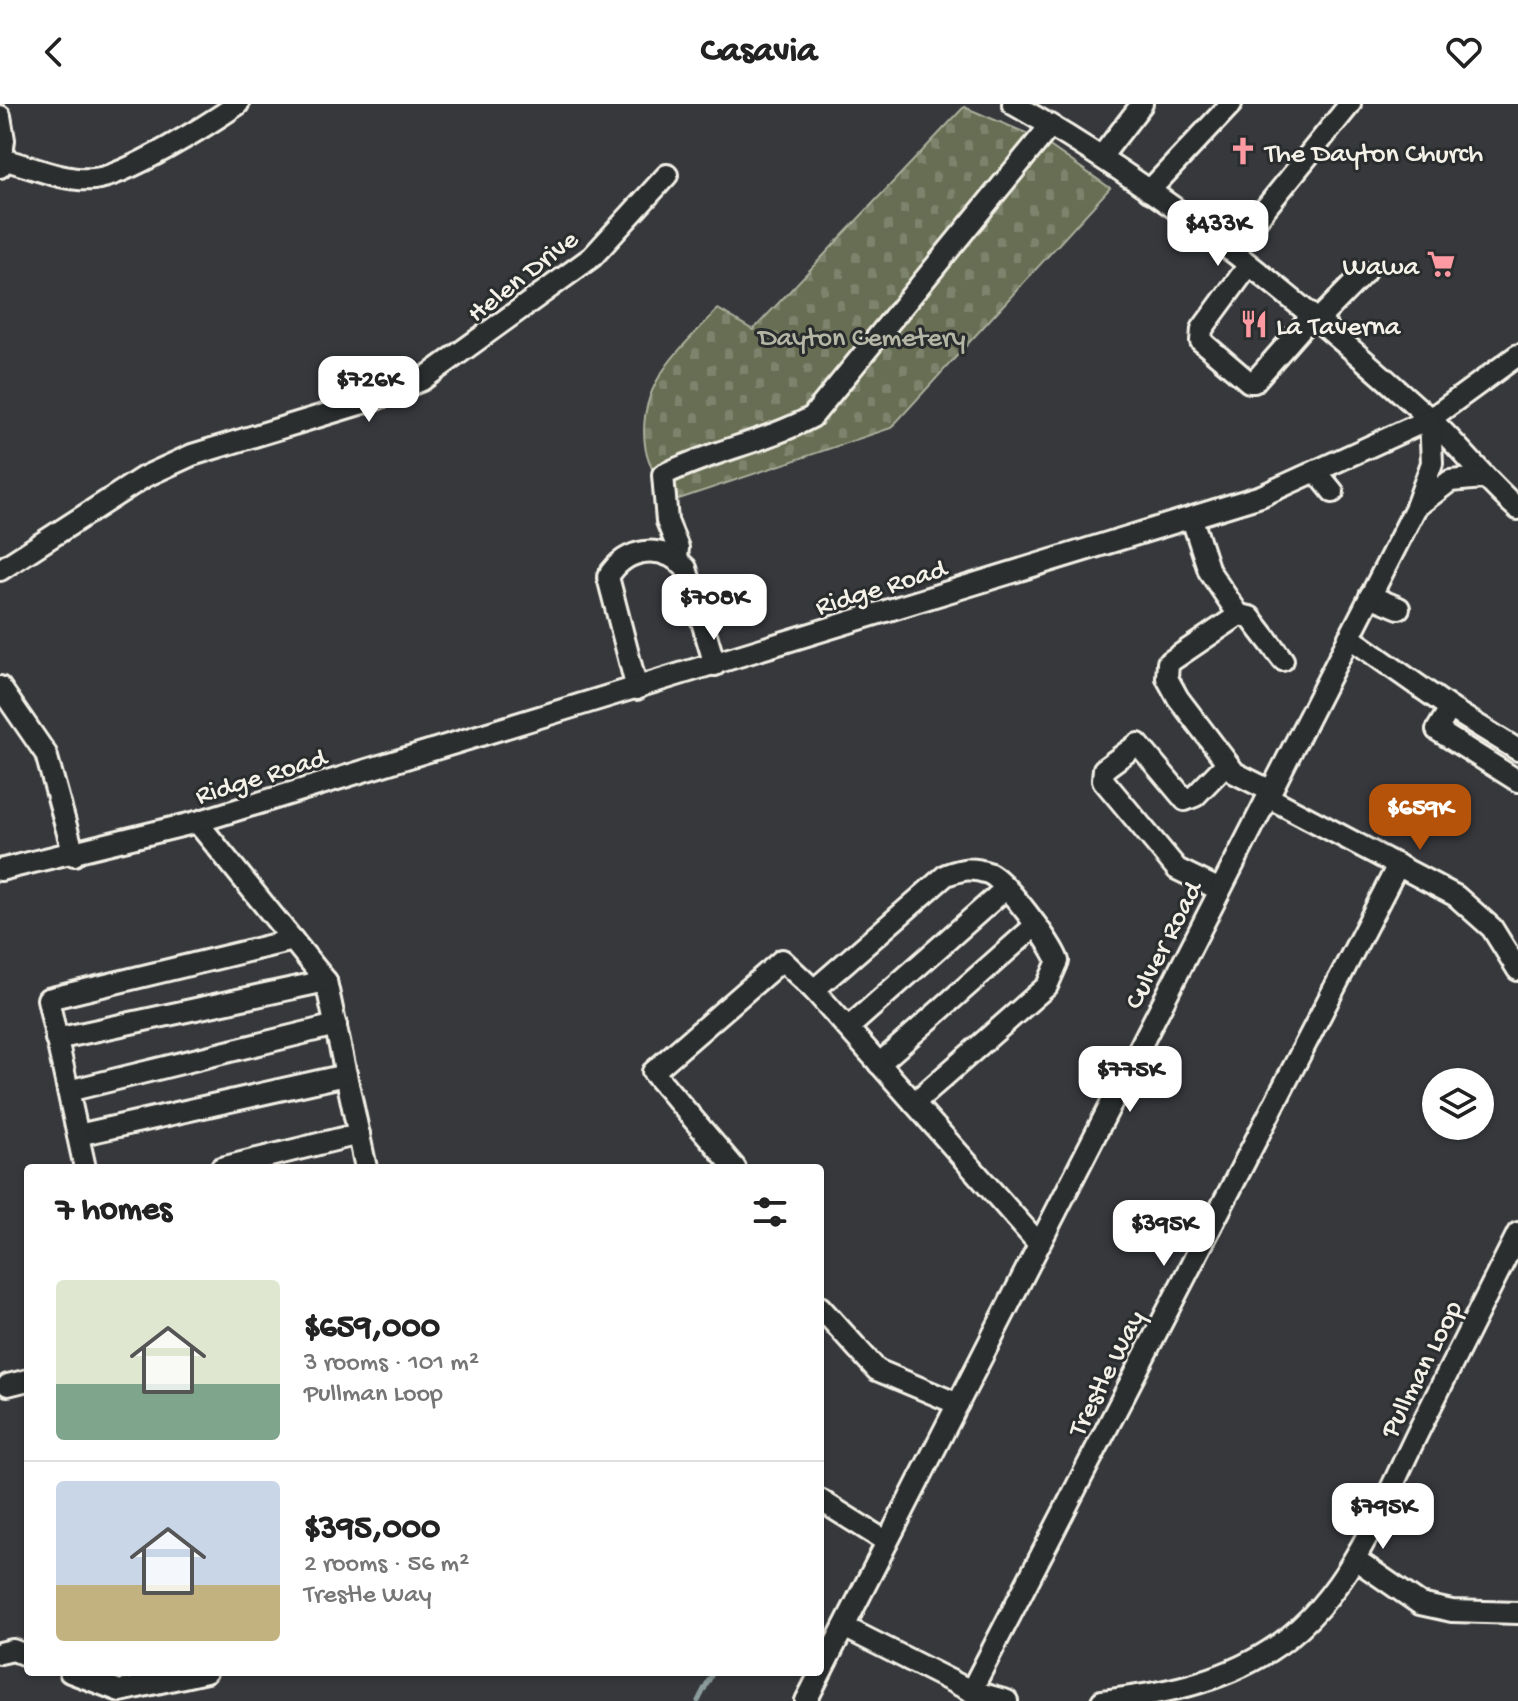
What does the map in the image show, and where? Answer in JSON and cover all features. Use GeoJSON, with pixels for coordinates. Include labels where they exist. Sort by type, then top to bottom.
{"type":"FeatureCollection","features":[{"type":"Feature","properties":{"kind":"street"},"geometry":{"type":"LineString","coordinates":[[0,116],[1,163],[71,178],[94,179],[120,171],[238,104]]}},
{"type":"Feature","properties":{"kind":"street"},"geometry":{"type":"LineString","coordinates":[[1013,104],[1101,157],[1249,265],[1315,318],[1430,419],[1484,478],[1518,509]]}},
{"type":"Feature","properties":{"kind":"street"},"geometry":{"type":"LineString","coordinates":[[1101,157],[1142,104]]}},
{"type":"Feature","properties":{"kind":"street"},"geometry":{"type":"LineString","coordinates":[[1149,191],[1231,104]]}},
{"type":"Feature","properties":{"kind":"street"},"geometry":{"type":"LineString","coordinates":[[1231,251],[1350,104]]}},
{"type":"Feature","properties":{"kind":"street"},"geometry":{"type":"LineString","coordinates":[[677,558],[678,548],[667,521],[663,475],[689,462],[784,432],[812,417],[1051,125]]}},
{"type":"Feature","properties":{"kind":"street","name":"Helen Drive"},"geometry":{"type":"LineString","coordinates":[[0,570],[144,477],[192,455],[376,399],[422,380],[592,257],[667,175]]}},
{"type":"Feature","properties":{"kind":"street"},"geometry":{"type":"LineString","coordinates":[[1249,265],[1202,329],[1201,341],[1208,351],[1249,382],[1254,382],[1315,318],[1364,273]]}},
{"type":"Feature","properties":{"kind":"street","name":"Ridge Road"},"geometry":{"type":"LineString","coordinates":[[0,870],[74,855],[197,822],[1261,496],[1430,419],[1512,366]]}},
{"type":"Feature","properties":{"kind":"street","name":"Culver Road"},"geometry":{"type":"LineString","coordinates":[[824,1666],[1416,507],[1432,463],[1430,419]]}},
{"type":"Feature","properties":{"kind":"street"},"geometry":{"type":"LineString","coordinates":[[1316,471],[1333,492]]}},
{"type":"Feature","properties":{"kind":"street"},"geometry":{"type":"LineString","coordinates":[[1416,507],[1454,479],[1484,478]]}},
{"type":"Feature","properties":{"kind":"street"},"geometry":{"type":"LineString","coordinates":[[1192,519],[1209,571],[1239,615]]}},
{"type":"Feature","properties":{"kind":"street"},"geometry":{"type":"LineString","coordinates":[[637,689],[608,577],[633,554],[659,550],[677,558],[686,568],[715,665]]}},
{"type":"Feature","properties":{"kind":"street"},"geometry":{"type":"LineString","coordinates":[[1370,596],[1399,608]]}},
{"type":"Feature","properties":{"kind":"street"},"geometry":{"type":"LineString","coordinates":[[1283,660],[1250,617],[1239,615],[1168,663],[1167,678],[1178,698],[1235,773],[1456,896],[1492,928],[1518,970]]}},
{"type":"Feature","properties":{"kind":"street"},"geometry":{"type":"LineString","coordinates":[[1349,637],[1450,708],[1518,750]]}},
{"type":"Feature","properties":{"kind":"street"},"geometry":{"type":"LineString","coordinates":[[0,687],[46,754],[74,855]]}},
{"type":"Feature","properties":{"kind":"street"},"geometry":{"type":"LineString","coordinates":[[1450,708],[1437,730],[1518,781]]}},
{"type":"Feature","properties":{"kind":"street"},"geometry":{"type":"LineString","coordinates":[[1220,890],[1177,869],[1103,780],[1104,769],[1138,744],[1185,800],[1195,796],[1227,763]]}},
{"type":"Feature","properties":{"kind":"street"},"geometry":{"type":"LineString","coordinates":[[197,822],[326,981],[365,1164]]}},
{"type":"Feature","properties":{"kind":"street","name":"Trestle Way"},"geometry":{"type":"LineString","coordinates":[[971,1691],[1398,865]]}},
{"type":"Feature","properties":{"kind":"street"},"geometry":{"type":"LineString","coordinates":[[814,990],[946,875],[966,867],[992,874],[1051,942],[1058,961],[1047,986],[914,1103]]}},
{"type":"Feature","properties":{"kind":"street"},"geometry":{"type":"LineString","coordinates":[[848,1028],[1005,889]]}},
{"type":"Feature","properties":{"kind":"street"},"geometry":{"type":"LineString","coordinates":[[879,1064],[1036,925]]}},
{"type":"Feature","properties":{"kind":"street"},"geometry":{"type":"LineString","coordinates":[[84,1164],[48,999],[293,940]]}},
{"type":"Feature","properties":{"kind":"street"},"geometry":{"type":"LineString","coordinates":[[732,1164],[653,1072],[782,960],[814,990],[1039,1244]]}},
{"type":"Feature","properties":{"kind":"street"},"geometry":{"type":"LineString","coordinates":[[56,1039],[326,981]]}},
{"type":"Feature","properties":{"kind":"street"},"geometry":{"type":"LineString","coordinates":[[68,1091],[336,1025]]}},
{"type":"Feature","properties":{"kind":"street"},"geometry":{"type":"LineString","coordinates":[[78,1135],[346,1075]]}},
{"type":"Feature","properties":{"kind":"street"},"geometry":{"type":"LineString","coordinates":[[244,1164],[359,1134]]}},
{"type":"Feature","properties":{"kind":"street","name":"Pullman Loop"},"geometry":{"type":"LineString","coordinates":[[1102,1701],[1203,1683],[1233,1672],[1272,1650],[1304,1622],[1349,1570],[1518,1233]]}},
{"type":"Feature","properties":{"kind":"street"},"geometry":{"type":"LineString","coordinates":[[824,1311],[877,1370],[958,1404]]}},
{"type":"Feature","properties":{"kind":"street"},"geometry":{"type":"LineString","coordinates":[[824,1503],[887,1542]]}},
{"type":"Feature","properties":{"kind":"street"},"geometry":{"type":"LineString","coordinates":[[1355,1559],[1420,1604],[1452,1611],[1518,1613]]}},
{"type":"Feature","properties":{"kind":"street"},"geometry":{"type":"LineString","coordinates":[[844,1627],[971,1691],[1007,1701]]}},
{"type":"Feature","properties":{"kind":"street"},"geometry":{"type":"LineString","coordinates":[[0,1653],[13,1650],[24,1654]]}},
{"type":"Feature","properties":{"kind":"street"},"geometry":{"type":"LineString","coordinates":[[81,1676],[120,1691],[188,1676]]}},
{"type":"Feature","properties":{"kind":"street","name":"Culver Road"},"geometry":{"type":"LineString","coordinates":[[806,1701],[819,1676]]}},
{"type":"Feature","properties":{"kind":"green space","name":"Dayton Cemetery"},"geometry":{"type":"Polygon","coordinates":[[[964,107],[1038,138],[1110,188],[891,428],[667,503],[646,452],[644,423],[648,403],[664,369],[718,309],[753,330],[964,107]]]}},
{"type":"Feature","properties":{"kind":"waterway"},"geometry":{"type":"LineString","coordinates":[[698,1701],[711,1676]]}},
{"type":"Feature","properties":{"kind":"place","name":"The Dayton Church"},"geometry":{"type":"Point","coordinates":[1243,151]}},
{"type":"Feature","properties":{"kind":"place","name":"Wawa"},"geometry":{"type":"Point","coordinates":[1441,264]}},
{"type":"Feature","properties":{"kind":"place","name":"La Taverna"},"geometry":{"type":"Point","coordinates":[1254,324]}}]}
